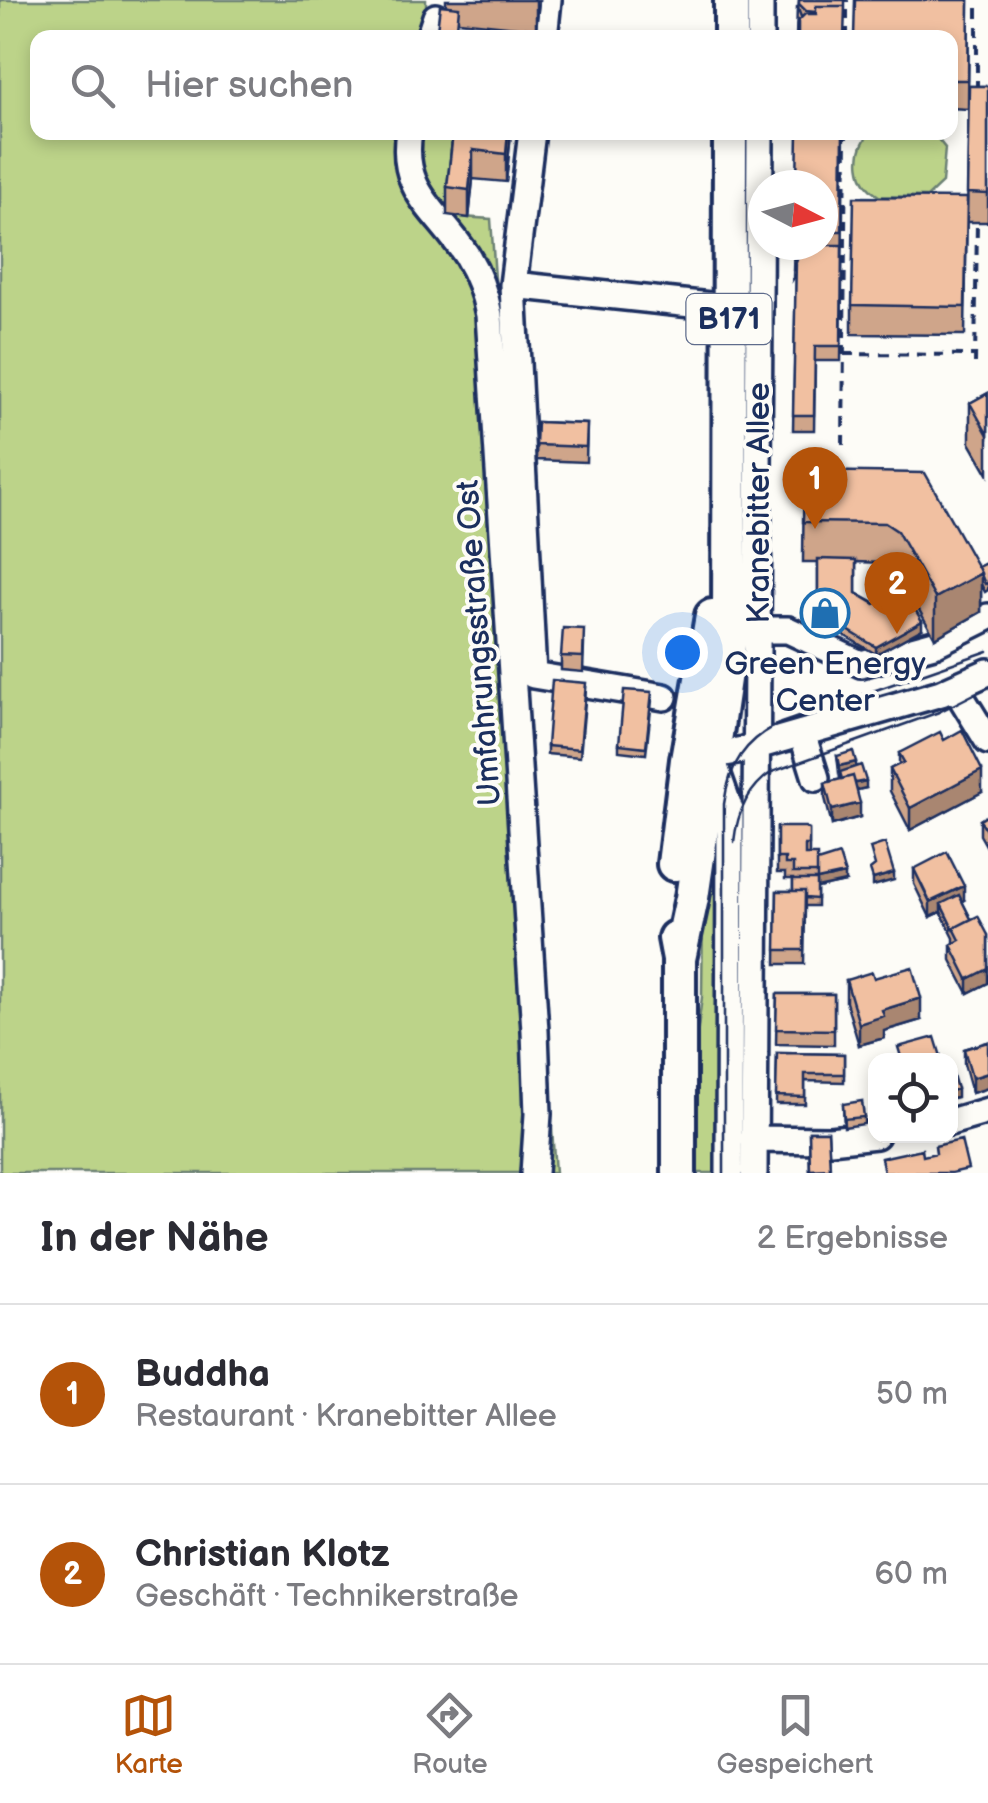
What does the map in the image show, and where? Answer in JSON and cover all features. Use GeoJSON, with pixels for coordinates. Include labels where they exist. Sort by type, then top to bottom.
{"type":"FeatureCollection","features":[{"type":"Feature","properties":{"kind":"main road"},"geometry":{"type":"LineString","coordinates":[[731,0],[731,30]]}},
{"type":"Feature","properties":{"kind":"main road","name":"Kranebitter Allee"},"geometry":{"type":"LineString","coordinates":[[679,1173],[680,959],[673,928],[673,871],[699,758],[728,539],[730,140]]}},
{"type":"Feature","properties":{"kind":"street"},"geometry":{"type":"LineString","coordinates":[[545,30],[548,0]]}},
{"type":"Feature","properties":{"kind":"street"},"geometry":{"type":"LineString","coordinates":[[760,0],[760,30]]}},
{"type":"Feature","properties":{"kind":"street","name":"Umfahrungsstraße Ost"},"geometry":{"type":"LineString","coordinates":[[408,140],[405,162],[410,179],[472,265],[489,315],[535,1031],[538,1114],[534,1173]]}},
{"type":"Feature","properties":{"kind":"street"},"geometry":{"type":"LineString","coordinates":[[531,140],[513,285],[533,675],[664,698]]}},
{"type":"Feature","properties":{"kind":"street","name":"Kranebitter Allee"},"geometry":{"type":"LineString","coordinates":[[754,1173],[760,140]]}},
{"type":"Feature","properties":{"kind":"street"},"geometry":{"type":"LineString","coordinates":[[513,285],[729,308]]}},
{"type":"Feature","properties":{"kind":"street"},"geometry":{"type":"LineString","coordinates":[[757,630],[788,630],[860,664],[934,644],[988,618]]}},
{"type":"Feature","properties":{"kind":"street"},"geometry":{"type":"LineString","coordinates":[[730,810],[699,758],[756,746],[956,688],[988,672]]}},
{"type":"Feature","properties":{"kind":"street"},"geometry":{"type":"LineString","coordinates":[[956,688],[988,741]]}},
{"type":"Feature","properties":{"kind":"street"},"geometry":{"type":"LineString","coordinates":[[802,733],[816,778]]}},
{"type":"Feature","properties":{"kind":"street"},"geometry":{"type":"LineString","coordinates":[[729,1173],[730,810],[756,746]]}},
{"type":"Feature","properties":{"kind":"street"},"geometry":{"type":"LineString","coordinates":[[958,1120],[988,1112]]}},
{"type":"Feature","properties":{"kind":"street"},"geometry":{"type":"LineString","coordinates":[[753,1139],[830,1140],[868,1136]]}},
{"type":"Feature","properties":{"kind":"path"},"geometry":{"type":"LineString","coordinates":[[847,0],[847,30]]}},
{"type":"Feature","properties":{"kind":"path"},"geometry":{"type":"LineString","coordinates":[[977,0],[977,103]]}},
{"type":"Feature","properties":{"kind":"path"},"geometry":{"type":"LineString","coordinates":[[978,20],[988,20]]}},
{"type":"Feature","properties":{"kind":"path"},"geometry":{"type":"LineString","coordinates":[[977,92],[988,92]]}},
{"type":"Feature","properties":{"kind":"path"},"geometry":{"type":"LineString","coordinates":[[844,445],[846,140]]}},
{"type":"Feature","properties":{"kind":"path"},"geometry":{"type":"LineString","coordinates":[[975,363],[976,222]]}},
{"type":"Feature","properties":{"kind":"path"},"geometry":{"type":"LineString","coordinates":[[844,354],[975,354]]}},
{"type":"Feature","properties":{"kind":"green space"},"geometry":{"type":"Polygon","coordinates":[[[0,0],[426,0],[426,15],[435,30],[30,30],[30,140],[481,140],[447,216],[491,219],[555,1173],[0,1173],[0,0]]]}},
{"type":"Feature","properties":{"kind":"green space"},"geometry":{"type":"Polygon","coordinates":[[[939,140],[945,148],[942,183],[927,197],[879,196],[866,183],[859,167],[865,141],[939,140]]]}},
{"type":"Feature","properties":{"kind":"green space"},"geometry":{"type":"Polygon","coordinates":[[[710,850],[718,851],[717,1173],[692,1173],[694,1061],[702,997],[703,909],[710,850]]]}},
{"type":"Feature","properties":{"kind":"building"},"geometry":{"type":"Polygon","coordinates":[[[799,0],[845,0],[845,6],[816,6],[816,12],[806,11],[799,0]]]}},
{"type":"Feature","properties":{"kind":"building"},"geometry":{"type":"Polygon","coordinates":[[[855,0],[969,0],[968,80],[958,80],[958,30],[854,30],[855,0]]]}},
{"type":"Feature","properties":{"kind":"building"},"geometry":{"type":"Polygon","coordinates":[[[440,5],[459,7],[457,30],[437,30],[440,5]]]}},
{"type":"Feature","properties":{"kind":"building"},"geometry":{"type":"Polygon","coordinates":[[[816,6],[845,6],[844,30],[798,30],[798,21],[805,14],[816,14],[816,6]]]}},
{"type":"Feature","properties":{"kind":"building"},"geometry":{"type":"Polygon","coordinates":[[[969,86],[988,86],[988,194],[967,193],[969,86]]]}},
{"type":"Feature","properties":{"kind":"building"},"geometry":{"type":"Polygon","coordinates":[[[452,140],[507,140],[506,154],[473,150],[469,190],[447,187],[452,140]]]}},
{"type":"Feature","properties":{"kind":"building"},"geometry":{"type":"Polygon","coordinates":[[[798,140],[843,140],[842,231],[838,231],[838,170],[797,170],[798,140]]]}},
{"type":"Feature","properties":{"kind":"building"},"geometry":{"type":"Polygon","coordinates":[[[854,197],[967,198],[965,307],[852,305],[854,197]]]}},
{"type":"Feature","properties":{"kind":"building"},"geometry":{"type":"Polygon","coordinates":[[[838,245],[842,245],[841,346],[815,346],[814,415],[793,415],[796,260],[838,260],[838,245]]]}},
{"type":"Feature","properties":{"kind":"building"},"geometry":{"type":"Polygon","coordinates":[[[988,393],[988,435],[970,403],[988,393]]]}},
{"type":"Feature","properties":{"kind":"building"},"geometry":{"type":"Polygon","coordinates":[[[537,422],[587,424],[586,447],[536,445],[537,422]]]}},
{"type":"Feature","properties":{"kind":"building"},"geometry":{"type":"Polygon","coordinates":[[[804,471],[925,473],[981,573],[935,598],[897,531],[885,523],[803,522],[804,471]]]}},
{"type":"Feature","properties":{"kind":"building"},"geometry":{"type":"Polygon","coordinates":[[[818,559],[856,560],[856,593],[875,604],[903,589],[922,621],[876,647],[818,612],[818,559]]]}},
{"type":"Feature","properties":{"kind":"building"},"geometry":{"type":"Polygon","coordinates":[[[988,562],[988,583],[985,584],[978,567],[988,562]]]}},
{"type":"Feature","properties":{"kind":"building"},"geometry":{"type":"Polygon","coordinates":[[[563,628],[584,629],[583,657],[561,656],[563,628]]]}},
{"type":"Feature","properties":{"kind":"building"},"geometry":{"type":"Polygon","coordinates":[[[552,680],[586,683],[580,749],[547,746],[552,680]]]}},
{"type":"Feature","properties":{"kind":"building"},"geometry":{"type":"Polygon","coordinates":[[[624,690],[652,692],[646,747],[619,744],[624,690]]]}},
{"type":"Feature","properties":{"kind":"building"},"geometry":{"type":"Polygon","coordinates":[[[962,730],[982,770],[910,808],[890,769],[904,762],[899,753],[940,732],[944,740],[962,730]]]}},
{"type":"Feature","properties":{"kind":"building"},"geometry":{"type":"Polygon","coordinates":[[[853,751],[856,762],[839,766],[837,756],[853,751]]]}},
{"type":"Feature","properties":{"kind":"building"},"geometry":{"type":"Polygon","coordinates":[[[861,765],[866,781],[855,783],[853,776],[842,779],[840,772],[861,765]]]}},
{"type":"Feature","properties":{"kind":"building"},"geometry":{"type":"Polygon","coordinates":[[[853,776],[860,803],[832,810],[825,783],[853,776]]]}},
{"type":"Feature","properties":{"kind":"building"},"geometry":{"type":"Polygon","coordinates":[[[988,815],[988,834],[980,820],[988,815]]]}},
{"type":"Feature","properties":{"kind":"building"},"geometry":{"type":"Polygon","coordinates":[[[777,827],[809,830],[805,855],[817,855],[817,873],[793,873],[793,864],[777,858],[777,827]]]}},
{"type":"Feature","properties":{"kind":"building"},"geometry":{"type":"Polygon","coordinates":[[[885,843],[894,873],[873,879],[870,870],[875,866],[870,848],[885,843]]]}},
{"type":"Feature","properties":{"kind":"building"},"geometry":{"type":"Polygon","coordinates":[[[947,852],[964,886],[930,902],[914,869],[947,852]]]}},
{"type":"Feature","properties":{"kind":"building"},"geometry":{"type":"Polygon","coordinates":[[[839,855],[845,874],[817,880],[817,862],[839,855]]]}},
{"type":"Feature","properties":{"kind":"building"},"geometry":{"type":"Polygon","coordinates":[[[793,880],[817,880],[817,899],[805,898],[805,891],[793,891],[793,880]]]}},
{"type":"Feature","properties":{"kind":"building"},"geometry":{"type":"Polygon","coordinates":[[[777,891],[805,891],[804,950],[776,950],[777,891]]]}},
{"type":"Feature","properties":{"kind":"building"},"geometry":{"type":"Polygon","coordinates":[[[959,895],[971,919],[954,931],[941,904],[959,895]]]}},
{"type":"Feature","properties":{"kind":"building"},"geometry":{"type":"Polygon","coordinates":[[[978,916],[988,935],[988,969],[968,979],[951,945],[960,940],[954,928],[978,916]]]}},
{"type":"Feature","properties":{"kind":"building"},"geometry":{"type":"Polygon","coordinates":[[[912,967],[921,998],[882,1010],[884,1016],[859,1024],[846,980],[872,972],[874,978],[912,967]]]}},
{"type":"Feature","properties":{"kind":"building"},"geometry":{"type":"Polygon","coordinates":[[[777,994],[834,994],[834,1030],[776,1029],[777,994]]]}},
{"type":"Feature","properties":{"kind":"building"},"geometry":{"type":"Polygon","coordinates":[[[935,1037],[940,1053],[900,1053],[898,1047],[935,1037]]]}},
{"type":"Feature","properties":{"kind":"building"},"geometry":{"type":"Polygon","coordinates":[[[988,1042],[988,1073],[972,1078],[964,1049],[988,1042]]]}},
{"type":"Feature","properties":{"kind":"building"},"geometry":{"type":"Polygon","coordinates":[[[777,1053],[844,1054],[844,1074],[805,1074],[805,1097],[776,1096],[777,1053]]]}},
{"type":"Feature","properties":{"kind":"building"},"geometry":{"type":"Polygon","coordinates":[[[862,1101],[864,1117],[844,1119],[843,1104],[862,1101]]]}},
{"type":"Feature","properties":{"kind":"building"},"geometry":{"type":"Polygon","coordinates":[[[809,1131],[828,1131],[830,1169],[810,1170],[809,1131]]]}},
{"type":"Feature","properties":{"kind":"building"},"geometry":{"type":"Polygon","coordinates":[[[961,1140],[968,1169],[951,1173],[884,1173],[881,1158],[922,1149],[923,1156],[936,1153],[935,1146],[961,1140]]]}},
{"type":"Feature","properties":{"kind":"tram line"},"geometry":{"type":"LineString","coordinates":[[724,1173],[724,804],[735,766],[748,746],[781,723],[988,651]]}},
{"type":"Feature","properties":{"kind":"tram line"},"geometry":{"type":"LineString","coordinates":[[734,842],[745,802],[772,772],[939,712],[988,687]]}},
{"type":"Feature","properties":{"kind":"place","name":"Buddha"},"geometry":{"type":"Point","coordinates":[815,529]}},
{"type":"Feature","properties":{"kind":"place","name":"Green Energy Center"},"geometry":{"type":"Point","coordinates":[825,613]}},
{"type":"Feature","properties":{"kind":"place","name":"Christian Klotz"},"geometry":{"type":"Point","coordinates":[897,634]}}]}
